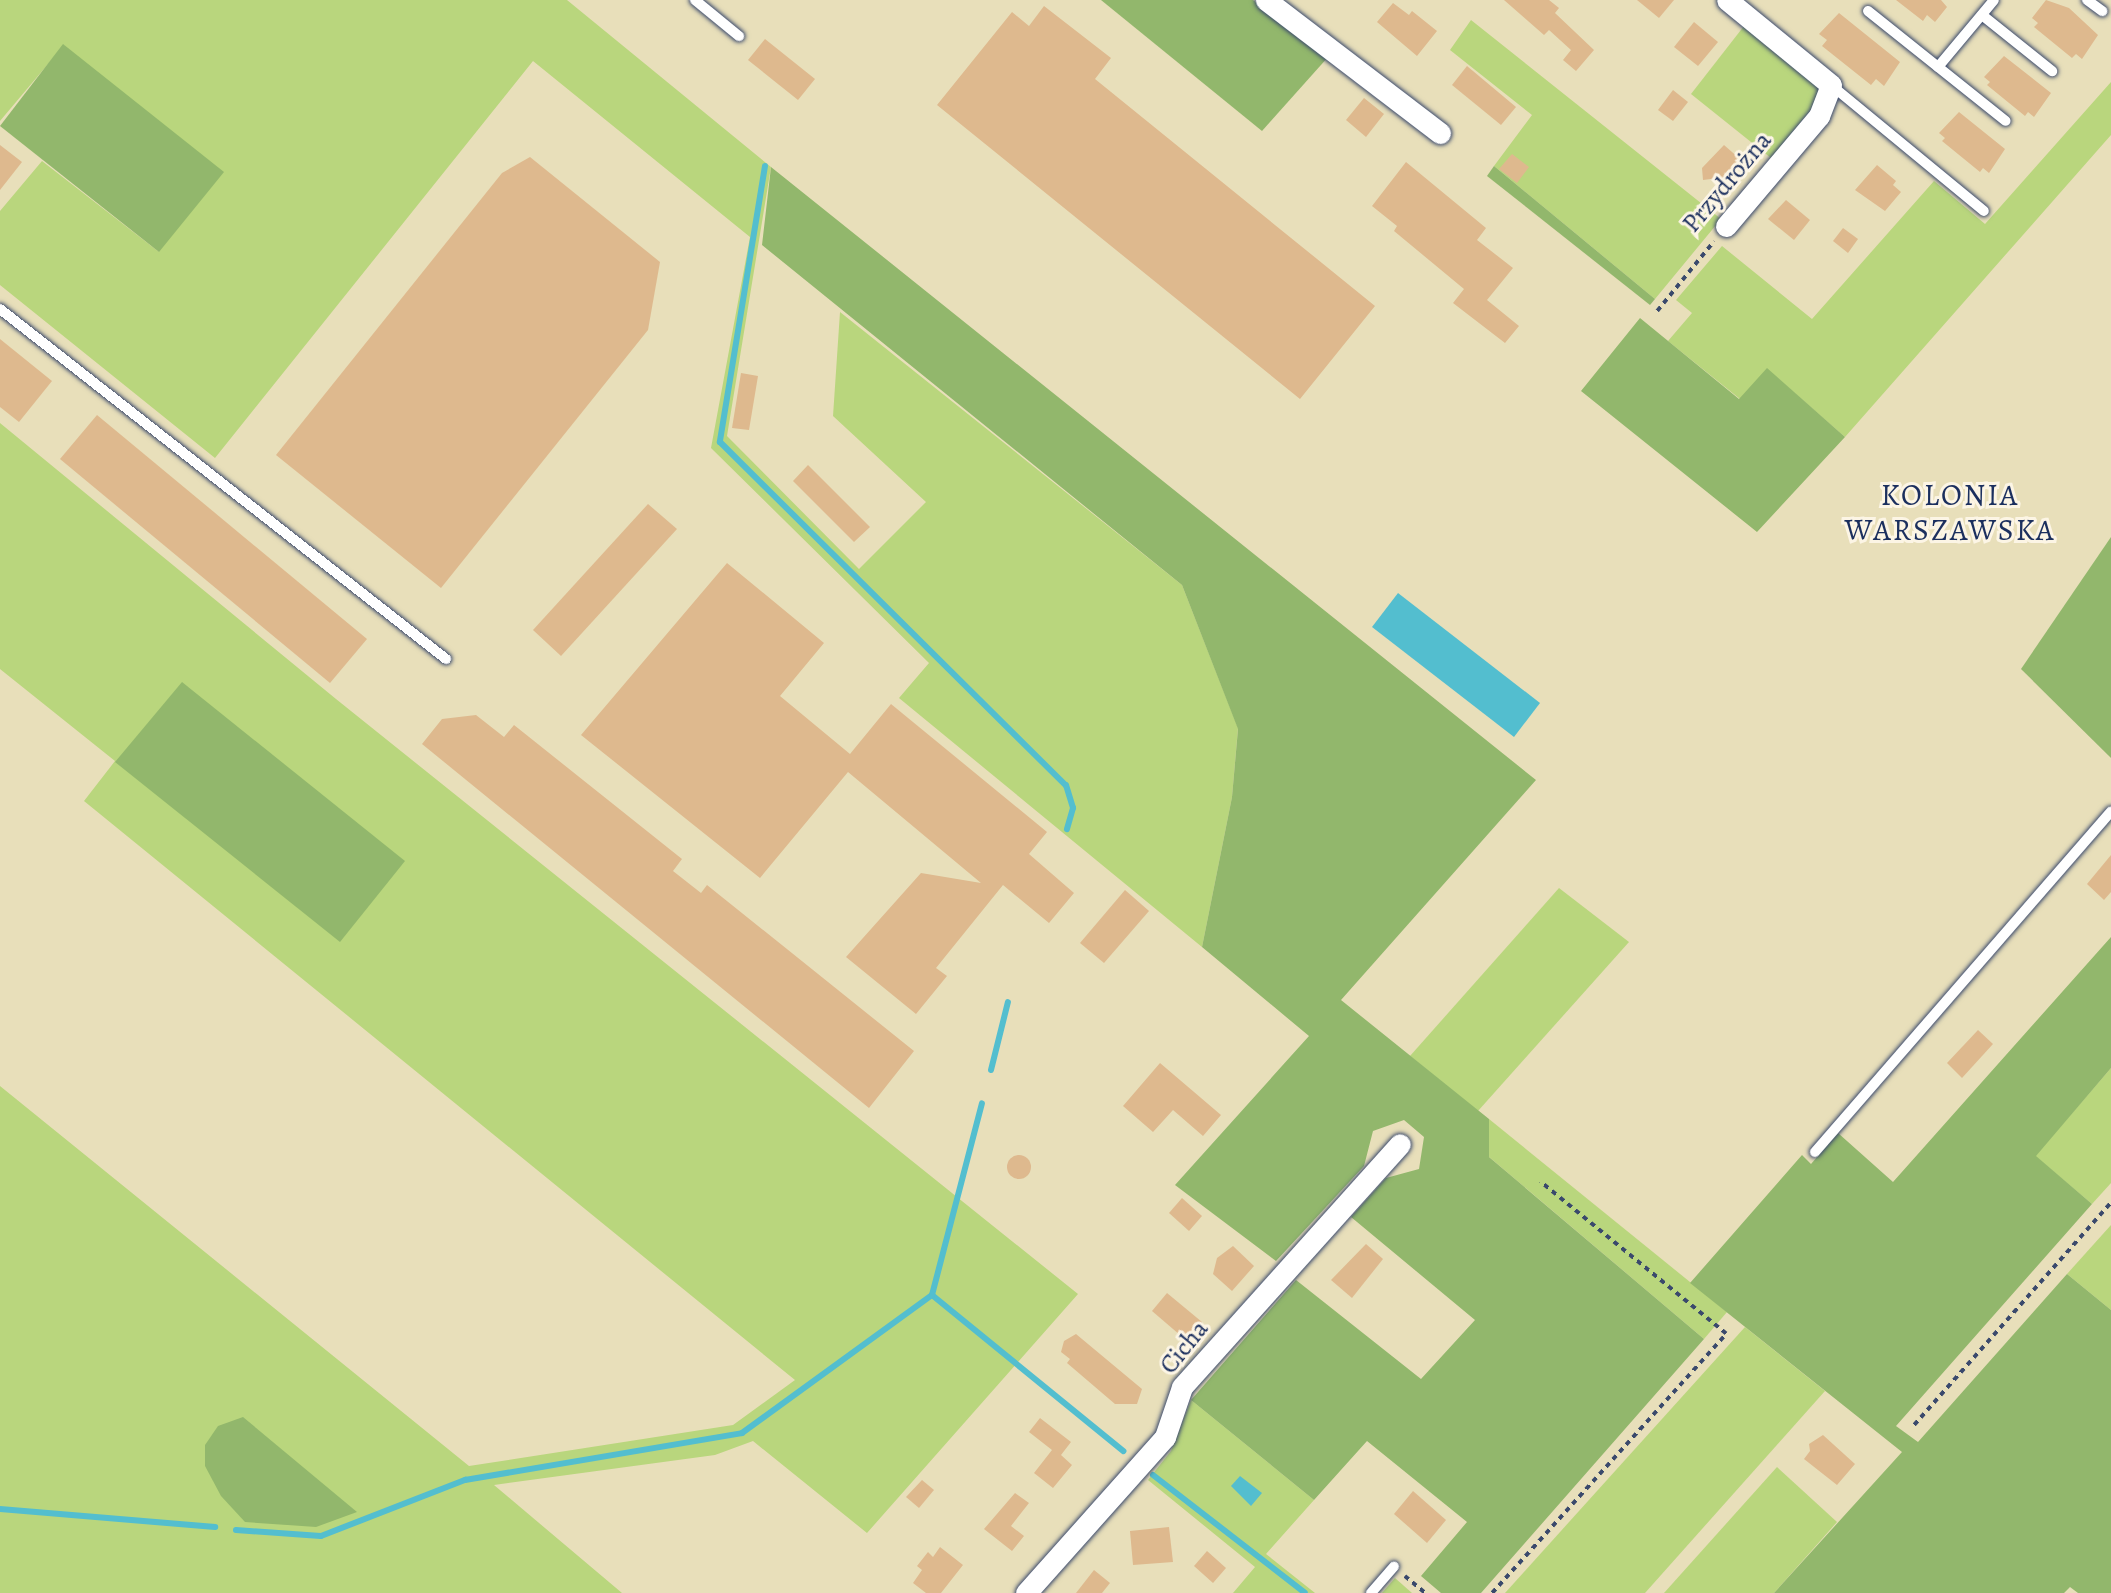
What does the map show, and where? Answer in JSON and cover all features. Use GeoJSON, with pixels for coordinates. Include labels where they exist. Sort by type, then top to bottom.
{"type":"FeatureCollection","features":[{"type":"Feature","properties":{"kind":"street"},"geometry":{"type":"LineString","coordinates":[[1266,0],[1440,133]]}},
{"type":"Feature","properties":{"kind":"street"},"geometry":{"type":"LineString","coordinates":[[1727,0],[1831,85]]}},
{"type":"Feature","properties":{"kind":"street","name":"Przydrożna"},"geometry":{"type":"LineString","coordinates":[[1726,226],[1819,116],[1831,85]]}},
{"type":"Feature","properties":{"kind":"street","name":"Cicha"},"geometry":{"type":"LineString","coordinates":[[1026,1593],[1164,1437],[1182,1387],[1400,1143]]}},
{"type":"Feature","properties":{"kind":"lane"},"geometry":{"type":"LineString","coordinates":[[695,0],[739,36]]}},
{"type":"Feature","properties":{"kind":"lane"},"geometry":{"type":"LineString","coordinates":[[2087,0],[2102,11]]}},
{"type":"Feature","properties":{"kind":"lane"},"geometry":{"type":"LineString","coordinates":[[1938,67],[1991,1]]}},
{"type":"Feature","properties":{"kind":"lane"},"geometry":{"type":"LineString","coordinates":[[1868,11],[2006,121]]}},
{"type":"Feature","properties":{"kind":"lane"},"geometry":{"type":"LineString","coordinates":[[1982,15],[2052,71]]}},
{"type":"Feature","properties":{"kind":"lane"},"geometry":{"type":"LineString","coordinates":[[1831,85],[1984,211]]}},
{"type":"Feature","properties":{"kind":"lane"},"geometry":{"type":"LineString","coordinates":[[0,309],[446,659]]}},
{"type":"Feature","properties":{"kind":"lane"},"geometry":{"type":"LineString","coordinates":[[1815,1152],[2111,812]]}},
{"type":"Feature","properties":{"kind":"lane"},"geometry":{"type":"LineString","coordinates":[[1371,1593],[1394,1567]]}},
{"type":"Feature","properties":{"kind":"path","name":"Przydrożna"},"geometry":{"type":"LineString","coordinates":[[1657,311],[1726,226]]}},
{"type":"Feature","properties":{"kind":"path"},"geometry":{"type":"LineString","coordinates":[[1492,1593],[1726,1334],[1540,1182]]}},
{"type":"Feature","properties":{"kind":"path"},"geometry":{"type":"LineString","coordinates":[[1914,1425],[2111,1202]]}},
{"type":"Feature","properties":{"kind":"path"},"geometry":{"type":"LineString","coordinates":[[1394,1567],[1425,1593]]}},
{"type":"Feature","properties":{"kind":"green space"},"geometry":{"type":"Polygon","coordinates":[[[0,0],[567,0],[771,167],[727,436],[859,569],[926,502],[833,416],[840,312],[1182,585],[1238,728],[1232,797],[1202,947],[899,698],[929,663],[711,448],[750,237],[533,61],[215,458],[0,285],[0,211],[42,161],[159,252],[64,45],[0,121],[0,0]]]}},
{"type":"Feature","properties":{"kind":"green space"},"geometry":{"type":"Polygon","coordinates":[[[1101,0],[1253,0],[1329,56],[1262,131],[1101,0]]]}},
{"type":"Feature","properties":{"kind":"green space"},"geometry":{"type":"Polygon","coordinates":[[[1471,20],[1721,219],[1655,299],[1494,166],[1532,115],[1450,50],[1471,20]]]}},
{"type":"Feature","properties":{"kind":"green space"},"geometry":{"type":"Polygon","coordinates":[[[1744,26],[1818,87],[1819,100],[1771,158],[1691,94],[1744,26]]]}},
{"type":"Feature","properties":{"kind":"green space"},"geometry":{"type":"Polygon","coordinates":[[[63,44],[224,172],[159,252],[0,126],[63,44]]]}},
{"type":"Feature","properties":{"kind":"green space"},"geometry":{"type":"Polygon","coordinates":[[[2111,82],[2111,135],[1845,437],[1767,369],[1740,399],[1668,341],[1692,313],[1676,300],[1722,246],[1812,319],[1934,181],[1985,224],[2111,82]]]}},
{"type":"Feature","properties":{"kind":"green space"},"geometry":{"type":"Polygon","coordinates":[[[1494,166],[1655,299],[1650,305],[1487,176],[1494,166]]]}},
{"type":"Feature","properties":{"kind":"green space"},"geometry":{"type":"Polygon","coordinates":[[[771,167],[1536,780],[1341,1000],[1489,1119],[1489,1157],[1704,1339],[1481,1593],[1441,1593],[1421,1576],[1467,1522],[1367,1441],[1314,1500],[1191,1400],[1296,1280],[1421,1379],[1475,1320],[1351,1217],[1386,1178],[1419,1169],[1424,1137],[1404,1120],[1373,1131],[1364,1166],[1276,1261],[1175,1185],[1309,1036],[1202,947],[1232,797],[1238,729],[1182,585],[762,245],[771,167]]]}},
{"type":"Feature","properties":{"kind":"green space"},"geometry":{"type":"Polygon","coordinates":[[[1640,318],[1739,399],[1767,368],[1845,437],[1757,532],[1581,391],[1640,318]]]}},
{"type":"Feature","properties":{"kind":"green space"},"geometry":{"type":"Polygon","coordinates":[[[0,423],[336,699],[1078,1294],[867,1533],[753,1441],[715,1455],[494,1485],[622,1593],[0,1593],[0,1086],[469,1466],[733,1425],[795,1380],[84,801],[115,761],[0,669],[0,423]]]}},
{"type":"Feature","properties":{"kind":"green space"},"geometry":{"type":"Polygon","coordinates":[[[2111,537],[2111,758],[2021,669],[2111,537]]]}},
{"type":"Feature","properties":{"kind":"green space"},"geometry":{"type":"Polygon","coordinates":[[[182,682],[405,861],[340,942],[115,762],[182,682]]]}},
{"type":"Feature","properties":{"kind":"green space"},"geometry":{"type":"Polygon","coordinates":[[[1559,888],[1629,942],[1478,1111],[1410,1056],[1559,888]]]}},
{"type":"Feature","properties":{"kind":"green space"},"geometry":{"type":"Polygon","coordinates":[[[2111,937],[2111,1068],[2036,1156],[2092,1204],[1896,1426],[1918,1442],[2067,1274],[2111,1310],[2111,1593],[2078,1593],[2070,1587],[2064,1593],[1774,1593],[1902,1452],[1690,1283],[1802,1155],[1811,1164],[1838,1133],[1893,1182],[2111,937]]]}},
{"type":"Feature","properties":{"kind":"green space"},"geometry":{"type":"Polygon","coordinates":[[[2111,1068],[2111,1183],[2092,1204],[2035,1156],[2111,1068]]]}},
{"type":"Feature","properties":{"kind":"green space"},"geometry":{"type":"Polygon","coordinates":[[[1489,1119],[1727,1312],[1704,1339],[1488,1156],[1489,1119]]]}},
{"type":"Feature","properties":{"kind":"green space"},"geometry":{"type":"Polygon","coordinates":[[[2111,1225],[2111,1310],[2067,1274],[2111,1225]]]}},
{"type":"Feature","properties":{"kind":"green space"},"geometry":{"type":"Polygon","coordinates":[[[1745,1327],[1825,1391],[1645,1593],[1505,1593],[1745,1327]]]}},
{"type":"Feature","properties":{"kind":"green space"},"geometry":{"type":"Polygon","coordinates":[[[1191,1400],[1314,1500],[1266,1554],[1315,1593],[1233,1593],[1255,1567],[1148,1480],[1171,1451],[1191,1400]]]}},
{"type":"Feature","properties":{"kind":"green space"},"geometry":{"type":"Polygon","coordinates":[[[243,1417],[357,1512],[316,1527],[245,1522],[221,1496],[205,1466],[205,1445],[218,1426],[243,1417]]]}},
{"type":"Feature","properties":{"kind":"green space"},"geometry":{"type":"Polygon","coordinates":[[[1777,1467],[1837,1522],[1774,1593],[1664,1593],[1777,1467]]]}},
{"type":"Feature","properties":{"kind":"green space"},"geometry":{"type":"Polygon","coordinates":[[[1395,1578],[1412,1593],[1382,1593],[1395,1578]]]}},
{"type":"Feature","properties":{"kind":"water"},"geometry":{"type":"Polygon","coordinates":[[[1398,593],[1540,703],[1514,737],[1372,627],[1398,593]]]}},
{"type":"Feature","properties":{"kind":"water"},"geometry":{"type":"Polygon","coordinates":[[[1240,1476],[1262,1493],[1251,1506],[1231,1486],[1240,1476]]]}},
{"type":"Feature","properties":{"kind":"building"},"geometry":{"type":"Polygon","coordinates":[[[1504,0],[1549,0],[1559,8],[1555,13],[1594,50],[1576,71],[1563,60],[1571,50],[1549,30],[1544,35],[1504,0]]]}},
{"type":"Feature","properties":{"kind":"building"},"geometry":{"type":"Polygon","coordinates":[[[1637,0],[1674,0],[1659,18],[1637,0]]]}},
{"type":"Feature","properties":{"kind":"building"},"geometry":{"type":"Polygon","coordinates":[[[1896,0],[1941,0],[1947,7],[1935,22],[1927,15],[1923,21],[1896,0]]]}},
{"type":"Feature","properties":{"kind":"building"},"geometry":{"type":"Polygon","coordinates":[[[2046,0],[2069,8],[2098,35],[2082,59],[2076,54],[2072,58],[2034,27],[2038,23],[2032,18],[2046,0]]]}},
{"type":"Feature","properties":{"kind":"building"},"geometry":{"type":"Polygon","coordinates":[[[1393,3],[1409,15],[1412,11],[1437,31],[1417,56],[1377,22],[1393,3]]]}},
{"type":"Feature","properties":{"kind":"building"},"geometry":{"type":"Polygon","coordinates":[[[1044,6],[1111,58],[1095,79],[1375,306],[1300,399],[937,105],[1012,12],[1029,26],[1044,6]]]}},
{"type":"Feature","properties":{"kind":"building"},"geometry":{"type":"Polygon","coordinates":[[[1839,13],[1900,62],[1884,86],[1876,79],[1871,85],[1822,46],[1827,40],[1819,34],[1839,13]]]}},
{"type":"Feature","properties":{"kind":"building"},"geometry":{"type":"Polygon","coordinates":[[[1694,22],[1718,42],[1698,66],[1674,47],[1694,22]]]}},
{"type":"Feature","properties":{"kind":"building"},"geometry":{"type":"Polygon","coordinates":[[[765,39],[815,79],[798,100],[748,60],[765,39]]]}},
{"type":"Feature","properties":{"kind":"building"},"geometry":{"type":"Polygon","coordinates":[[[2004,56],[2051,93],[2034,117],[2028,112],[2025,116],[1987,85],[1990,82],[1984,77],[2004,56]]]}},
{"type":"Feature","properties":{"kind":"building"},"geometry":{"type":"Polygon","coordinates":[[[1467,66],[1516,107],[1501,125],[1452,85],[1467,66]]]}},
{"type":"Feature","properties":{"kind":"building"},"geometry":{"type":"Polygon","coordinates":[[[1673,90],[1688,102],[1673,121],[1658,110],[1673,90]]]}},
{"type":"Feature","properties":{"kind":"building"},"geometry":{"type":"Polygon","coordinates":[[[1364,98],[1384,114],[1366,137],[1346,120],[1364,98]]]}},
{"type":"Feature","properties":{"kind":"building"},"geometry":{"type":"Polygon","coordinates":[[[1959,112],[2005,149],[1989,173],[1983,168],[1980,172],[1942,141],[1945,138],[1939,133],[1959,112]]]}},
{"type":"Feature","properties":{"kind":"building"},"geometry":{"type":"Polygon","coordinates":[[[0,145],[22,162],[0,190],[0,145]]]}},
{"type":"Feature","properties":{"kind":"building"},"geometry":{"type":"Polygon","coordinates":[[[1724,145],[1740,159],[1720,187],[1711,179],[1703,180],[1702,168],[1724,145]]]}},
{"type":"Feature","properties":{"kind":"building"},"geometry":{"type":"Polygon","coordinates":[[[1512,154],[1529,167],[1517,183],[1499,169],[1512,154]]]}},
{"type":"Feature","properties":{"kind":"building"},"geometry":{"type":"Polygon","coordinates":[[[530,157],[660,262],[648,330],[441,588],[276,455],[502,173],[530,157]]]}},
{"type":"Feature","properties":{"kind":"building"},"geometry":{"type":"Polygon","coordinates":[[[1406,162],[1486,228],[1477,240],[1513,268],[1487,300],[1519,326],[1505,343],[1453,303],[1464,289],[1394,231],[1397,226],[1372,206],[1406,162]]]}},
{"type":"Feature","properties":{"kind":"building"},"geometry":{"type":"Polygon","coordinates":[[[1877,165],[1896,181],[1893,185],[1901,192],[1885,211],[1855,190],[1877,165]]]}},
{"type":"Feature","properties":{"kind":"building"},"geometry":{"type":"Polygon","coordinates":[[[1786,200],[1810,220],[1794,240],[1768,219],[1786,200]]]}},
{"type":"Feature","properties":{"kind":"building"},"geometry":{"type":"Polygon","coordinates":[[[1843,228],[1858,239],[1848,253],[1833,241],[1843,228]]]}},
{"type":"Feature","properties":{"kind":"building"},"geometry":{"type":"Polygon","coordinates":[[[0,339],[52,381],[19,422],[0,407],[0,339]]]}},
{"type":"Feature","properties":{"kind":"building"},"geometry":{"type":"Polygon","coordinates":[[[741,373],[758,376],[749,430],[732,428],[741,373]]]}},
{"type":"Feature","properties":{"kind":"building"},"geometry":{"type":"Polygon","coordinates":[[[97,415],[367,639],[330,683],[60,459],[97,415]]]}},
{"type":"Feature","properties":{"kind":"building"},"geometry":{"type":"Polygon","coordinates":[[[808,465],[870,527],[854,542],[793,481],[808,465]]]}},
{"type":"Feature","properties":{"kind":"building"},"geometry":{"type":"Polygon","coordinates":[[[648,504],[677,529],[561,656],[533,630],[648,504]]]}},
{"type":"Feature","properties":{"kind":"building"},"geometry":{"type":"Polygon","coordinates":[[[727,563],[824,643],[780,696],[850,754],[891,704],[1047,832],[1029,854],[1074,893],[1049,923],[1003,885],[936,968],[947,976],[916,1014],[846,957],[921,873],[981,883],[848,772],[760,878],[581,735],[727,563]]]}},
{"type":"Feature","properties":{"kind":"building"},"geometry":{"type":"Polygon","coordinates":[[[476,715],[504,737],[514,725],[682,859],[673,871],[701,893],[707,885],[914,1051],[869,1108],[422,744],[442,719],[476,715]]]}},
{"type":"Feature","properties":{"kind":"building"},"geometry":{"type":"Polygon","coordinates":[[[2111,855],[2111,892],[2104,900],[2087,884],[2111,855]]]}},
{"type":"Feature","properties":{"kind":"building"},"geometry":{"type":"Polygon","coordinates":[[[1125,890],[1149,911],[1104,963],[1080,943],[1125,890]]]}},
{"type":"Feature","properties":{"kind":"building"},"geometry":{"type":"Polygon","coordinates":[[[1978,1030],[1993,1044],[1962,1078],[1947,1063],[1978,1030]]]}},
{"type":"Feature","properties":{"kind":"building"},"geometry":{"type":"Polygon","coordinates":[[[1160,1063],[1221,1115],[1203,1136],[1173,1110],[1153,1132],[1123,1106],[1160,1063]]]}},
{"type":"Feature","properties":{"kind":"building"},"geometry":{"type":"Polygon","coordinates":[[[1019,1155],[1028,1158],[1031,1167],[1028,1176],[1019,1179],[1010,1176],[1007,1167],[1010,1158],[1019,1155]]]}},
{"type":"Feature","properties":{"kind":"building"},"geometry":{"type":"Polygon","coordinates":[[[1182,1198],[1202,1216],[1189,1231],[1169,1213],[1182,1198]]]}},
{"type":"Feature","properties":{"kind":"building"},"geometry":{"type":"Polygon","coordinates":[[[1366,1244],[1383,1259],[1352,1298],[1331,1280],[1366,1244]]]}},
{"type":"Feature","properties":{"kind":"building"},"geometry":{"type":"Polygon","coordinates":[[[1233,1246],[1254,1266],[1232,1291],[1213,1274],[1217,1258],[1233,1246]]]}},
{"type":"Feature","properties":{"kind":"building"},"geometry":{"type":"Polygon","coordinates":[[[1167,1293],[1202,1322],[1187,1341],[1152,1311],[1167,1293]]]}},
{"type":"Feature","properties":{"kind":"building"},"geometry":{"type":"Polygon","coordinates":[[[1076,1334],[1142,1389],[1137,1404],[1115,1404],[1067,1363],[1070,1359],[1061,1352],[1064,1341],[1076,1334]]]}},
{"type":"Feature","properties":{"kind":"building"},"geometry":{"type":"Polygon","coordinates":[[[1040,1418],[1071,1442],[1061,1455],[1072,1465],[1053,1488],[1034,1473],[1052,1450],[1029,1432],[1040,1418]]]}},
{"type":"Feature","properties":{"kind":"building"},"geometry":{"type":"Polygon","coordinates":[[[1823,1435],[1855,1464],[1837,1485],[1804,1459],[1810,1451],[1809,1444],[1823,1435]]]}},
{"type":"Feature","properties":{"kind":"building"},"geometry":{"type":"Polygon","coordinates":[[[922,1480],[934,1490],[919,1508],[906,1497],[922,1480]]]}},
{"type":"Feature","properties":{"kind":"building"},"geometry":{"type":"Polygon","coordinates":[[[1413,1491],[1446,1520],[1427,1543],[1394,1514],[1413,1491]]]}},
{"type":"Feature","properties":{"kind":"building"},"geometry":{"type":"Polygon","coordinates":[[[1015,1493],[1029,1503],[1011,1526],[1024,1536],[1012,1551],[984,1529],[1015,1493]]]}},
{"type":"Feature","properties":{"kind":"building"},"geometry":{"type":"Polygon","coordinates":[[[1169,1527],[1173,1562],[1133,1565],[1130,1531],[1169,1527]]]}},
{"type":"Feature","properties":{"kind":"building"},"geometry":{"type":"Polygon","coordinates":[[[940,1547],[963,1565],[941,1593],[926,1593],[913,1583],[922,1570],[917,1566],[928,1552],[933,1557],[940,1547]]]}},
{"type":"Feature","properties":{"kind":"building"},"geometry":{"type":"Polygon","coordinates":[[[1207,1551],[1226,1568],[1213,1583],[1194,1566],[1207,1551]]]}},
{"type":"Feature","properties":{"kind":"building"},"geometry":{"type":"Polygon","coordinates":[[[1094,1570],[1110,1583],[1102,1593],[1076,1593],[1094,1570]]]}},
{"type":"Feature","properties":{"kind":"waterway"},"geometry":{"type":"LineString","coordinates":[[765,166],[720,442],[1066,785],[1073,808],[1067,829]]}},
{"type":"Feature","properties":{"kind":"waterway"},"geometry":{"type":"LineString","coordinates":[[991,1070],[1008,1002]]}},
{"type":"Feature","properties":{"kind":"waterway"},"geometry":{"type":"LineString","coordinates":[[236,1530],[321,1536],[465,1480],[742,1433],[932,1295],[982,1103]]}},
{"type":"Feature","properties":{"kind":"waterway"},"geometry":{"type":"LineString","coordinates":[[932,1295],[1123,1451]]}},
{"type":"Feature","properties":{"kind":"waterway"},"geometry":{"type":"LineString","coordinates":[[1153,1475],[1305,1593]]}},
{"type":"Feature","properties":{"kind":"waterway"},"geometry":{"type":"LineString","coordinates":[[0,1509],[215,1527]]}},
{"type":"Feature","properties":{"kind":"district","name":"KOLONIA WARSZAWSKA"},"geometry":{"type":"Point","coordinates":[1950,512]}}]}
